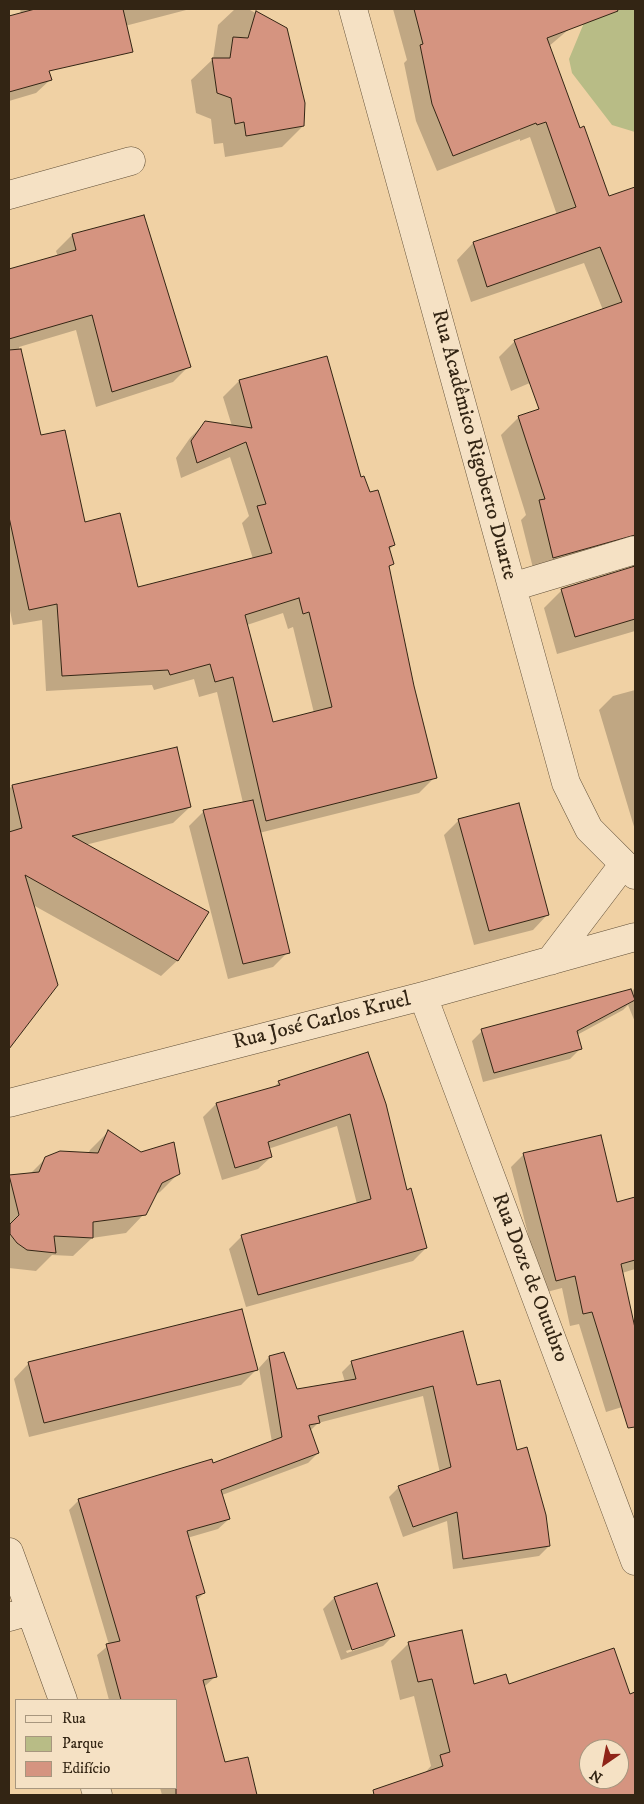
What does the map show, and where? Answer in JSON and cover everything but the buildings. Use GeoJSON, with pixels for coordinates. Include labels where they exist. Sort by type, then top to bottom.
{"type":"FeatureCollection","features":[{"type":"Feature","properties":{"kind":"street","name":"Rua Acadêmico Rigoberto Duarte"},"geometry":{"type":"LineString","coordinates":[[353,9],[566,783],[589,829],[629,870],[550,961]]}},
{"type":"Feature","properties":{"kind":"street"},"geometry":{"type":"LineString","coordinates":[[9,194],[131,161]]}},
{"type":"Feature","properties":{"kind":"street"},"geometry":{"type":"LineString","coordinates":[[512,587],[635,550]]}},
{"type":"Feature","properties":{"kind":"street","name":"Rua José Carlos Kruel"},"geometry":{"type":"LineString","coordinates":[[9,1103],[423,996],[635,937]]}},
{"type":"Feature","properties":{"kind":"street","name":"Rua Doze de Outubro"},"geometry":{"type":"LineString","coordinates":[[423,996],[635,1561]]}},
{"type":"Feature","properties":{"kind":"street"},"geometry":{"type":"LineString","coordinates":[[9,1552],[20,1614],[62,1699]]}},
{"type":"Feature","properties":{"kind":"green space"},"geometry":{"type":"Polygon","coordinates":[[[583,9],[635,9],[635,132],[612,125],[572,73],[569,59],[586,18],[583,9]]]}}]}
